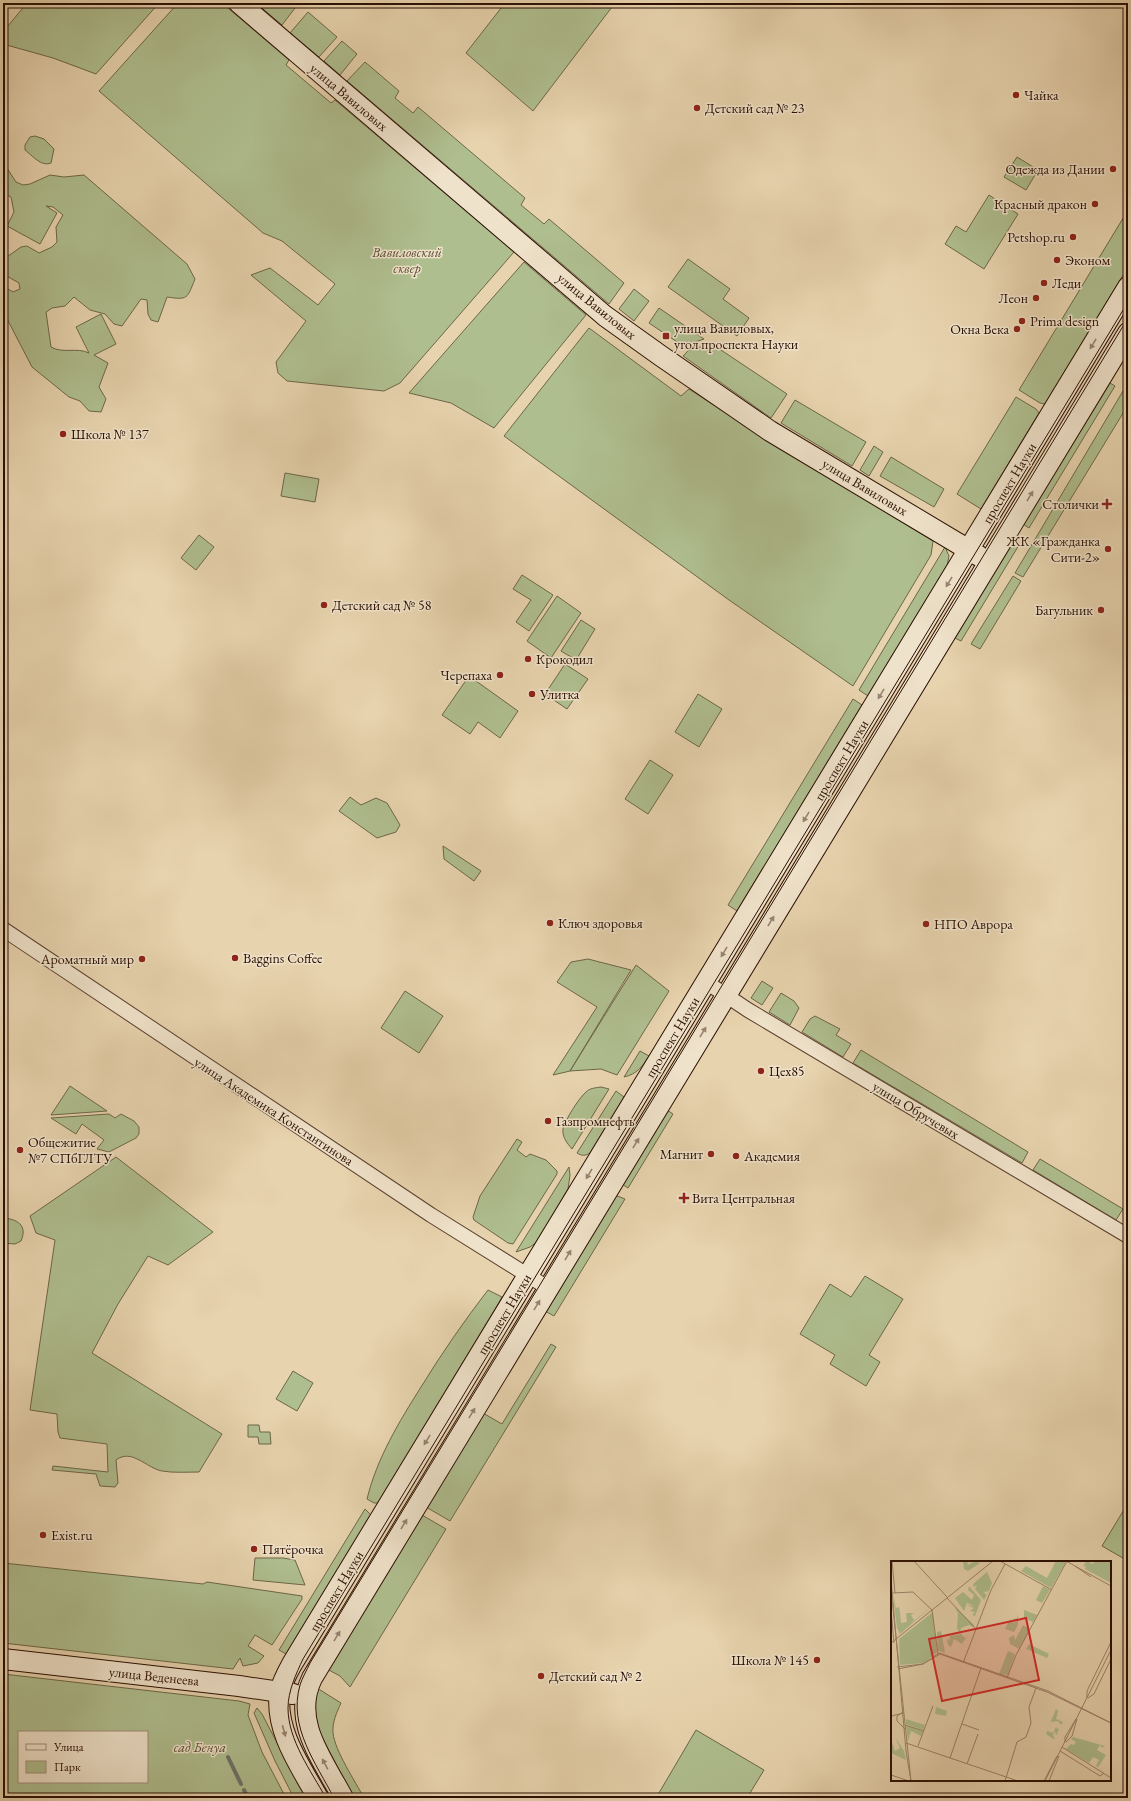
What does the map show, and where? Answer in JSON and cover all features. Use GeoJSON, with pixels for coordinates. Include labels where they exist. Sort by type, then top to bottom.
{"type":"FeatureCollection","features":[{"type":"Feature","properties":{"kind":"main road","name":"улица Вавиловых"},"geometry":{"type":"LineString","coordinates":[[239,3],[605,316],[770,431],[990,562]]}},
{"type":"Feature","properties":{"kind":"main road","name":"проспект Науки"},"geometry":{"type":"LineString","coordinates":[[318,1798],[286,1738],[280,1718],[280,1693],[292,1664],[1128,286]]}},
{"type":"Feature","properties":{"kind":"main road","name":"проспект Науки"},"geometry":{"type":"LineString","coordinates":[[343,1798],[311,1737],[306,1722],[304,1708],[305,1696],[312,1678],[1128,333]]}},
{"type":"Feature","properties":{"kind":"main road","name":"улица Веденеева"},"geometry":{"type":"LineString","coordinates":[[3,1660],[239,1686],[305,1696]]}},
{"type":"Feature","properties":{"kind":"street","name":"улица Академика Константинова"},"geometry":{"type":"LineString","coordinates":[[3,930],[431,1215],[548,1288]]}},
{"type":"Feature","properties":{"kind":"street","name":"улица Обручевых"},"geometry":{"type":"LineString","coordinates":[[706,982],[726,996],[1128,1236]]}},
{"type":"Feature","properties":{"kind":"green space"},"geometry":{"type":"Polygon","coordinates":[[[27,3],[159,3],[96,74],[53,58],[3,44],[3,32],[27,3]]]}},
{"type":"Feature","properties":{"kind":"green space","name":"Вавиловский сквер"},"geometry":{"type":"Polygon","coordinates":[[[178,3],[222,3],[289,60],[286,65],[331,103],[335,100],[514,252],[400,383],[384,391],[287,381],[278,373],[276,362],[306,321],[251,275],[270,268],[318,305],[335,284],[282,241],[263,233],[99,91],[178,3]]]}},
{"type":"Feature","properties":{"kind":"green space"},"geometry":{"type":"Polygon","coordinates":[[[256,3],[297,3],[298,4],[282,25],[256,3]]]}},
{"type":"Feature","properties":{"kind":"green space"},"geometry":{"type":"Polygon","coordinates":[[[505,3],[615,3],[533,111],[466,53],[505,3]]]}},
{"type":"Feature","properties":{"kind":"green space"},"geometry":{"type":"Polygon","coordinates":[[[308,12],[337,37],[319,57],[290,33],[308,12]]]}},
{"type":"Feature","properties":{"kind":"green space"},"geometry":{"type":"Polygon","coordinates":[[[342,41],[357,54],[340,75],[324,61],[342,41]]]}},
{"type":"Feature","properties":{"kind":"green space"},"geometry":{"type":"Polygon","coordinates":[[[365,62],[399,91],[395,98],[413,113],[418,107],[525,198],[521,205],[544,224],[549,219],[624,283],[609,304],[347,81],[365,62]]]}},
{"type":"Feature","properties":{"kind":"green space"},"geometry":{"type":"Polygon","coordinates":[[[35,136],[44,139],[54,149],[51,163],[44,164],[40,162],[25,150],[25,145],[30,137],[35,136]]]}},
{"type":"Feature","properties":{"kind":"green space"},"geometry":{"type":"Polygon","coordinates":[[[1017,157],[1038,170],[1026,190],[1004,177],[1017,157]]]}},
{"type":"Feature","properties":{"kind":"green space"},"geometry":{"type":"Polygon","coordinates":[[[3,162],[16,182],[23,185],[30,184],[50,175],[64,177],[84,175],[187,264],[195,279],[186,297],[167,297],[158,322],[151,320],[148,314],[147,300],[141,299],[122,326],[114,324],[105,314],[90,310],[74,297],[65,306],[52,308],[46,312],[51,347],[60,350],[84,351],[89,353],[76,327],[101,314],[116,344],[94,355],[108,363],[99,387],[106,399],[101,412],[89,411],[80,401],[69,397],[32,367],[3,311],[3,286],[13,292],[20,289],[19,283],[3,274],[4,259],[21,247],[27,246],[39,253],[52,247],[57,242],[56,227],[63,215],[53,207],[46,206],[57,213],[40,244],[7,226],[14,212],[11,197],[3,193],[3,162]]]}},
{"type":"Feature","properties":{"kind":"green space"},"geometry":{"type":"Polygon","coordinates":[[[989,195],[1018,214],[984,269],[945,244],[956,226],[966,232],[989,195]]]}},
{"type":"Feature","properties":{"kind":"green space"},"geometry":{"type":"Polygon","coordinates":[[[1128,210],[1128,267],[1045,404],[1040,403],[1019,390],[1128,210]]]}},
{"type":"Feature","properties":{"kind":"green space"},"geometry":{"type":"Polygon","coordinates":[[[688,259],[730,289],[723,299],[749,318],[737,336],[668,287],[688,259]]]}},
{"type":"Feature","properties":{"kind":"green space"},"geometry":{"type":"Polygon","coordinates":[[[524,262],[586,315],[494,428],[451,403],[409,393],[524,262]]]}},
{"type":"Feature","properties":{"kind":"green space"},"geometry":{"type":"Polygon","coordinates":[[[634,289],[649,301],[634,321],[619,309],[634,289]]]}},
{"type":"Feature","properties":{"kind":"green space"},"geometry":{"type":"Polygon","coordinates":[[[659,308],[704,339],[683,346],[649,323],[659,308]]]}},
{"type":"Feature","properties":{"kind":"green space"},"geometry":{"type":"Polygon","coordinates":[[[589,328],[681,396],[689,389],[767,440],[933,541],[931,555],[853,686],[729,600],[504,436],[589,328]]]}},
{"type":"Feature","properties":{"kind":"green space"},"geometry":{"type":"Polygon","coordinates":[[[712,344],[787,394],[771,418],[683,356],[689,350],[712,344]]]}},
{"type":"Feature","properties":{"kind":"green space"},"geometry":{"type":"Polygon","coordinates":[[[1110,383],[1115,386],[1029,528],[1023,524],[1110,383]]]}},
{"type":"Feature","properties":{"kind":"green space"},"geometry":{"type":"Polygon","coordinates":[[[1123,391],[1128,394],[1128,405],[1023,577],[1015,573],[1123,391]]]}},
{"type":"Feature","properties":{"kind":"green space"},"geometry":{"type":"Polygon","coordinates":[[[1016,397],[1036,409],[1039,413],[981,509],[957,494],[1016,397]]]}},
{"type":"Feature","properties":{"kind":"green space"},"geometry":{"type":"Polygon","coordinates":[[[795,400],[866,442],[852,466],[781,423],[795,400]]]}},
{"type":"Feature","properties":{"kind":"green space"},"geometry":{"type":"Polygon","coordinates":[[[874,446],[883,452],[869,476],[860,470],[874,446]]]}},
{"type":"Feature","properties":{"kind":"green space"},"geometry":{"type":"Polygon","coordinates":[[[891,457],[944,489],[934,507],[880,476],[891,457]]]}},
{"type":"Feature","properties":{"kind":"green space"},"geometry":{"type":"Polygon","coordinates":[[[285,473],[319,479],[315,502],[281,496],[285,473]]]}},
{"type":"Feature","properties":{"kind":"green space"},"geometry":{"type":"Polygon","coordinates":[[[199,535],[214,547],[196,570],[181,558],[199,535]]]}},
{"type":"Feature","properties":{"kind":"green space"},"geometry":{"type":"Polygon","coordinates":[[[1013,541],[1019,545],[961,641],[955,638],[1013,541]]]}},
{"type":"Feature","properties":{"kind":"green space"},"geometry":{"type":"Polygon","coordinates":[[[945,547],[949,556],[947,566],[868,696],[859,690],[945,547]]]}},
{"type":"Feature","properties":{"kind":"green space"},"geometry":{"type":"Polygon","coordinates":[[[522,575],[553,595],[529,631],[516,622],[531,600],[513,589],[522,575]]]}},
{"type":"Feature","properties":{"kind":"green space"},"geometry":{"type":"Polygon","coordinates":[[[1013,576],[1021,581],[980,649],[971,644],[1013,576]]]}},
{"type":"Feature","properties":{"kind":"green space"},"geometry":{"type":"Polygon","coordinates":[[[557,596],[581,613],[551,658],[527,641],[557,596]]]}},
{"type":"Feature","properties":{"kind":"green space"},"geometry":{"type":"Polygon","coordinates":[[[581,620],[595,629],[576,660],[561,651],[581,620]]]}},
{"type":"Feature","properties":{"kind":"green space"},"geometry":{"type":"Polygon","coordinates":[[[565,664],[588,679],[567,709],[545,694],[565,664]]]}},
{"type":"Feature","properties":{"kind":"green space"},"geometry":{"type":"Polygon","coordinates":[[[469,676],[518,711],[500,738],[478,722],[470,734],[442,715],[469,676]]]}},
{"type":"Feature","properties":{"kind":"green space"},"geometry":{"type":"Polygon","coordinates":[[[698,694],[722,709],[699,747],[675,732],[698,694]]]}},
{"type":"Feature","properties":{"kind":"green space"},"geometry":{"type":"Polygon","coordinates":[[[853,699],[862,705],[737,911],[728,905],[853,699]]]}},
{"type":"Feature","properties":{"kind":"green space"},"geometry":{"type":"Polygon","coordinates":[[[650,760],[673,775],[648,814],[625,799],[650,760]]]}},
{"type":"Feature","properties":{"kind":"green space"},"geometry":{"type":"Polygon","coordinates":[[[350,797],[361,805],[376,798],[387,803],[400,825],[396,832],[377,838],[339,811],[350,797]]]}},
{"type":"Feature","properties":{"kind":"green space"},"geometry":{"type":"Polygon","coordinates":[[[443,846],[481,871],[474,881],[444,859],[443,846]]]}},
{"type":"Feature","properties":{"kind":"green space"},"geometry":{"type":"Polygon","coordinates":[[[588,959],[631,970],[570,1071],[553,1075],[597,1007],[557,982],[571,962],[588,959]]]}},
{"type":"Feature","properties":{"kind":"green space"},"geometry":{"type":"Polygon","coordinates":[[[636,965],[669,991],[617,1075],[601,1069],[570,1071],[636,965]]]}},
{"type":"Feature","properties":{"kind":"green space"},"geometry":{"type":"Polygon","coordinates":[[[762,981],[773,988],[762,1005],[751,998],[762,981]]]}},
{"type":"Feature","properties":{"kind":"green space"},"geometry":{"type":"Polygon","coordinates":[[[405,991],[443,1016],[419,1053],[381,1028],[405,991]]]}},
{"type":"Feature","properties":{"kind":"green space"},"geometry":{"type":"Polygon","coordinates":[[[781,993],[794,1001],[799,1008],[790,1025],[769,1012],[781,993]]]}},
{"type":"Feature","properties":{"kind":"green space"},"geometry":{"type":"Polygon","coordinates":[[[815,1016],[840,1029],[836,1035],[851,1044],[843,1057],[802,1032],[810,1019],[815,1016]]]}},
{"type":"Feature","properties":{"kind":"green space"},"geometry":{"type":"Polygon","coordinates":[[[861,1050],[1028,1152],[1022,1163],[853,1063],[861,1050]]]}},
{"type":"Feature","properties":{"kind":"green space"},"geometry":{"type":"Polygon","coordinates":[[[640,1051],[649,1056],[639,1070],[624,1077],[640,1051]]]}},
{"type":"Feature","properties":{"kind":"green space"},"geometry":{"type":"Polygon","coordinates":[[[70,1086],[107,1111],[51,1115],[70,1086]]]}},
{"type":"Feature","properties":{"kind":"green space"},"geometry":{"type":"Polygon","coordinates":[[[601,1087],[609,1089],[572,1149],[563,1135],[566,1120],[586,1092],[591,1089],[601,1087]]]}},
{"type":"Feature","properties":{"kind":"green space"},"geometry":{"type":"Polygon","coordinates":[[[616,1091],[624,1097],[590,1153],[587,1155],[580,1155],[577,1153],[616,1091]]]}},
{"type":"Feature","properties":{"kind":"green space"},"geometry":{"type":"Polygon","coordinates":[[[667,1110],[673,1114],[628,1188],[622,1184],[667,1110]]]}},
{"type":"Feature","properties":{"kind":"green space"},"geometry":{"type":"Polygon","coordinates":[[[109,1114],[115,1118],[121,1114],[134,1121],[139,1127],[139,1134],[136,1138],[109,1152],[97,1149],[104,1140],[82,1124],[76,1134],[51,1118],[109,1114]]]}},
{"type":"Feature","properties":{"kind":"green space"},"geometry":{"type":"Polygon","coordinates":[[[517,1139],[522,1142],[517,1150],[526,1157],[530,1154],[546,1160],[557,1171],[557,1174],[513,1244],[508,1243],[474,1220],[473,1217],[480,1196],[517,1139]]]}},
{"type":"Feature","properties":{"kind":"green space"},"geometry":{"type":"Polygon","coordinates":[[[116,1157],[213,1232],[168,1265],[148,1256],[118,1304],[92,1353],[222,1434],[199,1472],[162,1471],[133,1457],[122,1457],[116,1460],[118,1483],[115,1487],[100,1486],[96,1474],[52,1470],[53,1466],[108,1472],[107,1444],[60,1438],[58,1432],[57,1414],[30,1410],[55,1240],[36,1233],[30,1216],[116,1157]]]}},
{"type":"Feature","properties":{"kind":"green space"},"geometry":{"type":"Polygon","coordinates":[[[1040,1159],[1123,1209],[1116,1220],[1033,1170],[1040,1159]]]}},
{"type":"Feature","properties":{"kind":"green space"},"geometry":{"type":"Polygon","coordinates":[[[569,1167],[570,1175],[568,1189],[537,1242],[530,1247],[516,1252],[569,1167]]]}},
{"type":"Feature","properties":{"kind":"green space"},"geometry":{"type":"Polygon","coordinates":[[[615,1195],[625,1199],[554,1316],[545,1311],[615,1195]]]}},
{"type":"Feature","properties":{"kind":"green space"},"geometry":{"type":"Polygon","coordinates":[[[3,1218],[17,1221],[20,1224],[23,1231],[21,1241],[15,1244],[3,1243],[3,1218]]]}},
{"type":"Feature","properties":{"kind":"green space"},"geometry":{"type":"Polygon","coordinates":[[[865,1276],[903,1299],[869,1355],[880,1362],[866,1386],[830,1364],[835,1355],[800,1334],[830,1284],[851,1297],[865,1276]]]}},
{"type":"Feature","properties":{"kind":"green space"},"geometry":{"type":"Polygon","coordinates":[[[488,1290],[502,1297],[378,1503],[374,1503],[367,1499],[371,1484],[390,1441],[437,1362],[488,1290]]]}},
{"type":"Feature","properties":{"kind":"green space"},"geometry":{"type":"Polygon","coordinates":[[[551,1344],[556,1347],[450,1521],[426,1507],[483,1413],[502,1424],[551,1344]]]}},
{"type":"Feature","properties":{"kind":"green space"},"geometry":{"type":"Polygon","coordinates":[[[293,1371],[313,1383],[297,1411],[276,1399],[293,1371]]]}},
{"type":"Feature","properties":{"kind":"green space"},"geometry":{"type":"Polygon","coordinates":[[[248,1425],[259,1425],[260,1432],[270,1432],[271,1444],[259,1444],[258,1437],[248,1437],[248,1425]]]}},
{"type":"Feature","properties":{"kind":"green space"},"geometry":{"type":"Polygon","coordinates":[[[1128,1503],[1128,1561],[1102,1546],[1128,1503]]]}},
{"type":"Feature","properties":{"kind":"green space"},"geometry":{"type":"Polygon","coordinates":[[[365,1509],[371,1515],[286,1654],[279,1650],[365,1509]]]}},
{"type":"Feature","properties":{"kind":"green space"},"geometry":{"type":"Polygon","coordinates":[[[422,1515],[446,1529],[350,1687],[340,1676],[327,1669],[422,1515]]]}},
{"type":"Feature","properties":{"kind":"green space"},"geometry":{"type":"Polygon","coordinates":[[[255,1558],[283,1558],[295,1560],[305,1585],[253,1580],[255,1558]]]}},
{"type":"Feature","properties":{"kind":"green space"},"geometry":{"type":"Polygon","coordinates":[[[3,1563],[203,1584],[207,1582],[302,1596],[302,1599],[272,1645],[255,1635],[248,1646],[264,1656],[258,1663],[243,1666],[240,1658],[233,1669],[3,1643],[3,1563]]]}},
{"type":"Feature","properties":{"kind":"green space","name":"сад Бенуа"},"geometry":{"type":"Polygon","coordinates":[[[3,1674],[239,1701],[250,1704],[248,1715],[262,1752],[286,1798],[3,1798],[3,1674]]]}},
{"type":"Feature","properties":{"kind":"green space"},"geometry":{"type":"Polygon","coordinates":[[[317,1688],[341,1703],[335,1717],[333,1733],[341,1757],[364,1798],[354,1798],[315,1724],[313,1700],[317,1688]]]}},
{"type":"Feature","properties":{"kind":"green space"},"geometry":{"type":"Polygon","coordinates":[[[257,1708],[262,1714],[306,1798],[294,1798],[275,1761],[254,1713],[257,1708]]]}},
{"type":"Feature","properties":{"kind":"green space"},"geometry":{"type":"Polygon","coordinates":[[[696,1730],[764,1770],[747,1798],[656,1798],[696,1730]]]}},
{"type":"Feature","properties":{"kind":"waterway"},"geometry":{"type":"LineString","coordinates":[[228,1757],[241,1784]]}},
{"type":"Feature","properties":{"kind":"waterway"},"geometry":{"type":"LineString","coordinates":[[244,1790],[248,1798]]}},
{"type":"Feature","properties":{"kind":"tram line"},"geometry":{"type":"LineString","coordinates":[[326,1798],[301,1755],[289,1720],[289,1695],[303,1659],[1128,302]]}},
{"type":"Feature","properties":{"kind":"tram line"},"geometry":{"type":"LineString","coordinates":[[334,1798],[312,1758],[301,1730],[298,1715],[297,1700],[300,1685],[310,1663],[1128,318]]}},
{"type":"Feature","properties":{"kind":"place","name":"Чайка"},"geometry":{"type":"Point","coordinates":[1016,95]}},
{"type":"Feature","properties":{"kind":"place","name":"Детский сад № 23"},"geometry":{"type":"Point","coordinates":[697,108]}},
{"type":"Feature","properties":{"kind":"place","name":"Одежда из Дании"},"geometry":{"type":"Point","coordinates":[1113,169]}},
{"type":"Feature","properties":{"kind":"place","name":"Красный дракон"},"geometry":{"type":"Point","coordinates":[1095,204]}},
{"type":"Feature","properties":{"kind":"place","name":"Petshop.ru"},"geometry":{"type":"Point","coordinates":[1073,237]}},
{"type":"Feature","properties":{"kind":"place","name":"Эконом"},"geometry":{"type":"Point","coordinates":[1057,260]}},
{"type":"Feature","properties":{"kind":"place","name":"Леди"},"geometry":{"type":"Point","coordinates":[1044,283]}},
{"type":"Feature","properties":{"kind":"place","name":"Леон"},"geometry":{"type":"Point","coordinates":[1036,298]}},
{"type":"Feature","properties":{"kind":"place","name":"Prima design"},"geometry":{"type":"Point","coordinates":[1022,321]}},
{"type":"Feature","properties":{"kind":"place","name":"Окна Века"},"geometry":{"type":"Point","coordinates":[1017,329]}},
{"type":"Feature","properties":{"kind":"place","name":"улица Вавиловых, угол проспекта Науки"},"geometry":{"type":"Point","coordinates":[666,336]}},
{"type":"Feature","properties":{"kind":"place","name":"Школа № 137"},"geometry":{"type":"Point","coordinates":[63,434]}},
{"type":"Feature","properties":{"kind":"place","name":"Столички"},"geometry":{"type":"Point","coordinates":[1107,504]}},
{"type":"Feature","properties":{"kind":"place","name":"ЖК «Гражданка Сити-2»"},"geometry":{"type":"Point","coordinates":[1108,549]}},
{"type":"Feature","properties":{"kind":"place","name":"Детский сад № 58"},"geometry":{"type":"Point","coordinates":[324,605]}},
{"type":"Feature","properties":{"kind":"place","name":"Багульник"},"geometry":{"type":"Point","coordinates":[1101,610]}},
{"type":"Feature","properties":{"kind":"place","name":"Крокодил"},"geometry":{"type":"Point","coordinates":[528,659]}},
{"type":"Feature","properties":{"kind":"place","name":"Черепаха"},"geometry":{"type":"Point","coordinates":[500,675]}},
{"type":"Feature","properties":{"kind":"place","name":"Улитка"},"geometry":{"type":"Point","coordinates":[532,694]}},
{"type":"Feature","properties":{"kind":"place","name":"Ключ здоровья"},"geometry":{"type":"Point","coordinates":[550,923]}},
{"type":"Feature","properties":{"kind":"place","name":"НПО Аврора"},"geometry":{"type":"Point","coordinates":[926,924]}},
{"type":"Feature","properties":{"kind":"place","name":"Baggins Coffee"},"geometry":{"type":"Point","coordinates":[235,958]}},
{"type":"Feature","properties":{"kind":"place","name":"Ароматный мир"},"geometry":{"type":"Point","coordinates":[142,959]}},
{"type":"Feature","properties":{"kind":"place","name":"Цех85"},"geometry":{"type":"Point","coordinates":[761,1071]}},
{"type":"Feature","properties":{"kind":"place","name":"Газпромнефть"},"geometry":{"type":"Point","coordinates":[548,1121]}},
{"type":"Feature","properties":{"kind":"place","name":"Общежитие №7 СПбГЛТУ"},"geometry":{"type":"Point","coordinates":[20,1150]}},
{"type":"Feature","properties":{"kind":"place","name":"Магнит"},"geometry":{"type":"Point","coordinates":[711,1154]}},
{"type":"Feature","properties":{"kind":"place","name":"Академия"},"geometry":{"type":"Point","coordinates":[736,1156]}},
{"type":"Feature","properties":{"kind":"place","name":"Вита Центральная"},"geometry":{"type":"Point","coordinates":[684,1198]}},
{"type":"Feature","properties":{"kind":"place","name":"Exist.ru"},"geometry":{"type":"Point","coordinates":[43,1535]}},
{"type":"Feature","properties":{"kind":"place","name":"Пятёрочка"},"geometry":{"type":"Point","coordinates":[254,1549]}},
{"type":"Feature","properties":{"kind":"place","name":"Школа № 145"},"geometry":{"type":"Point","coordinates":[817,1660]}},
{"type":"Feature","properties":{"kind":"place","name":"Детский сад № 2"},"geometry":{"type":"Point","coordinates":[541,1676]}}]}
